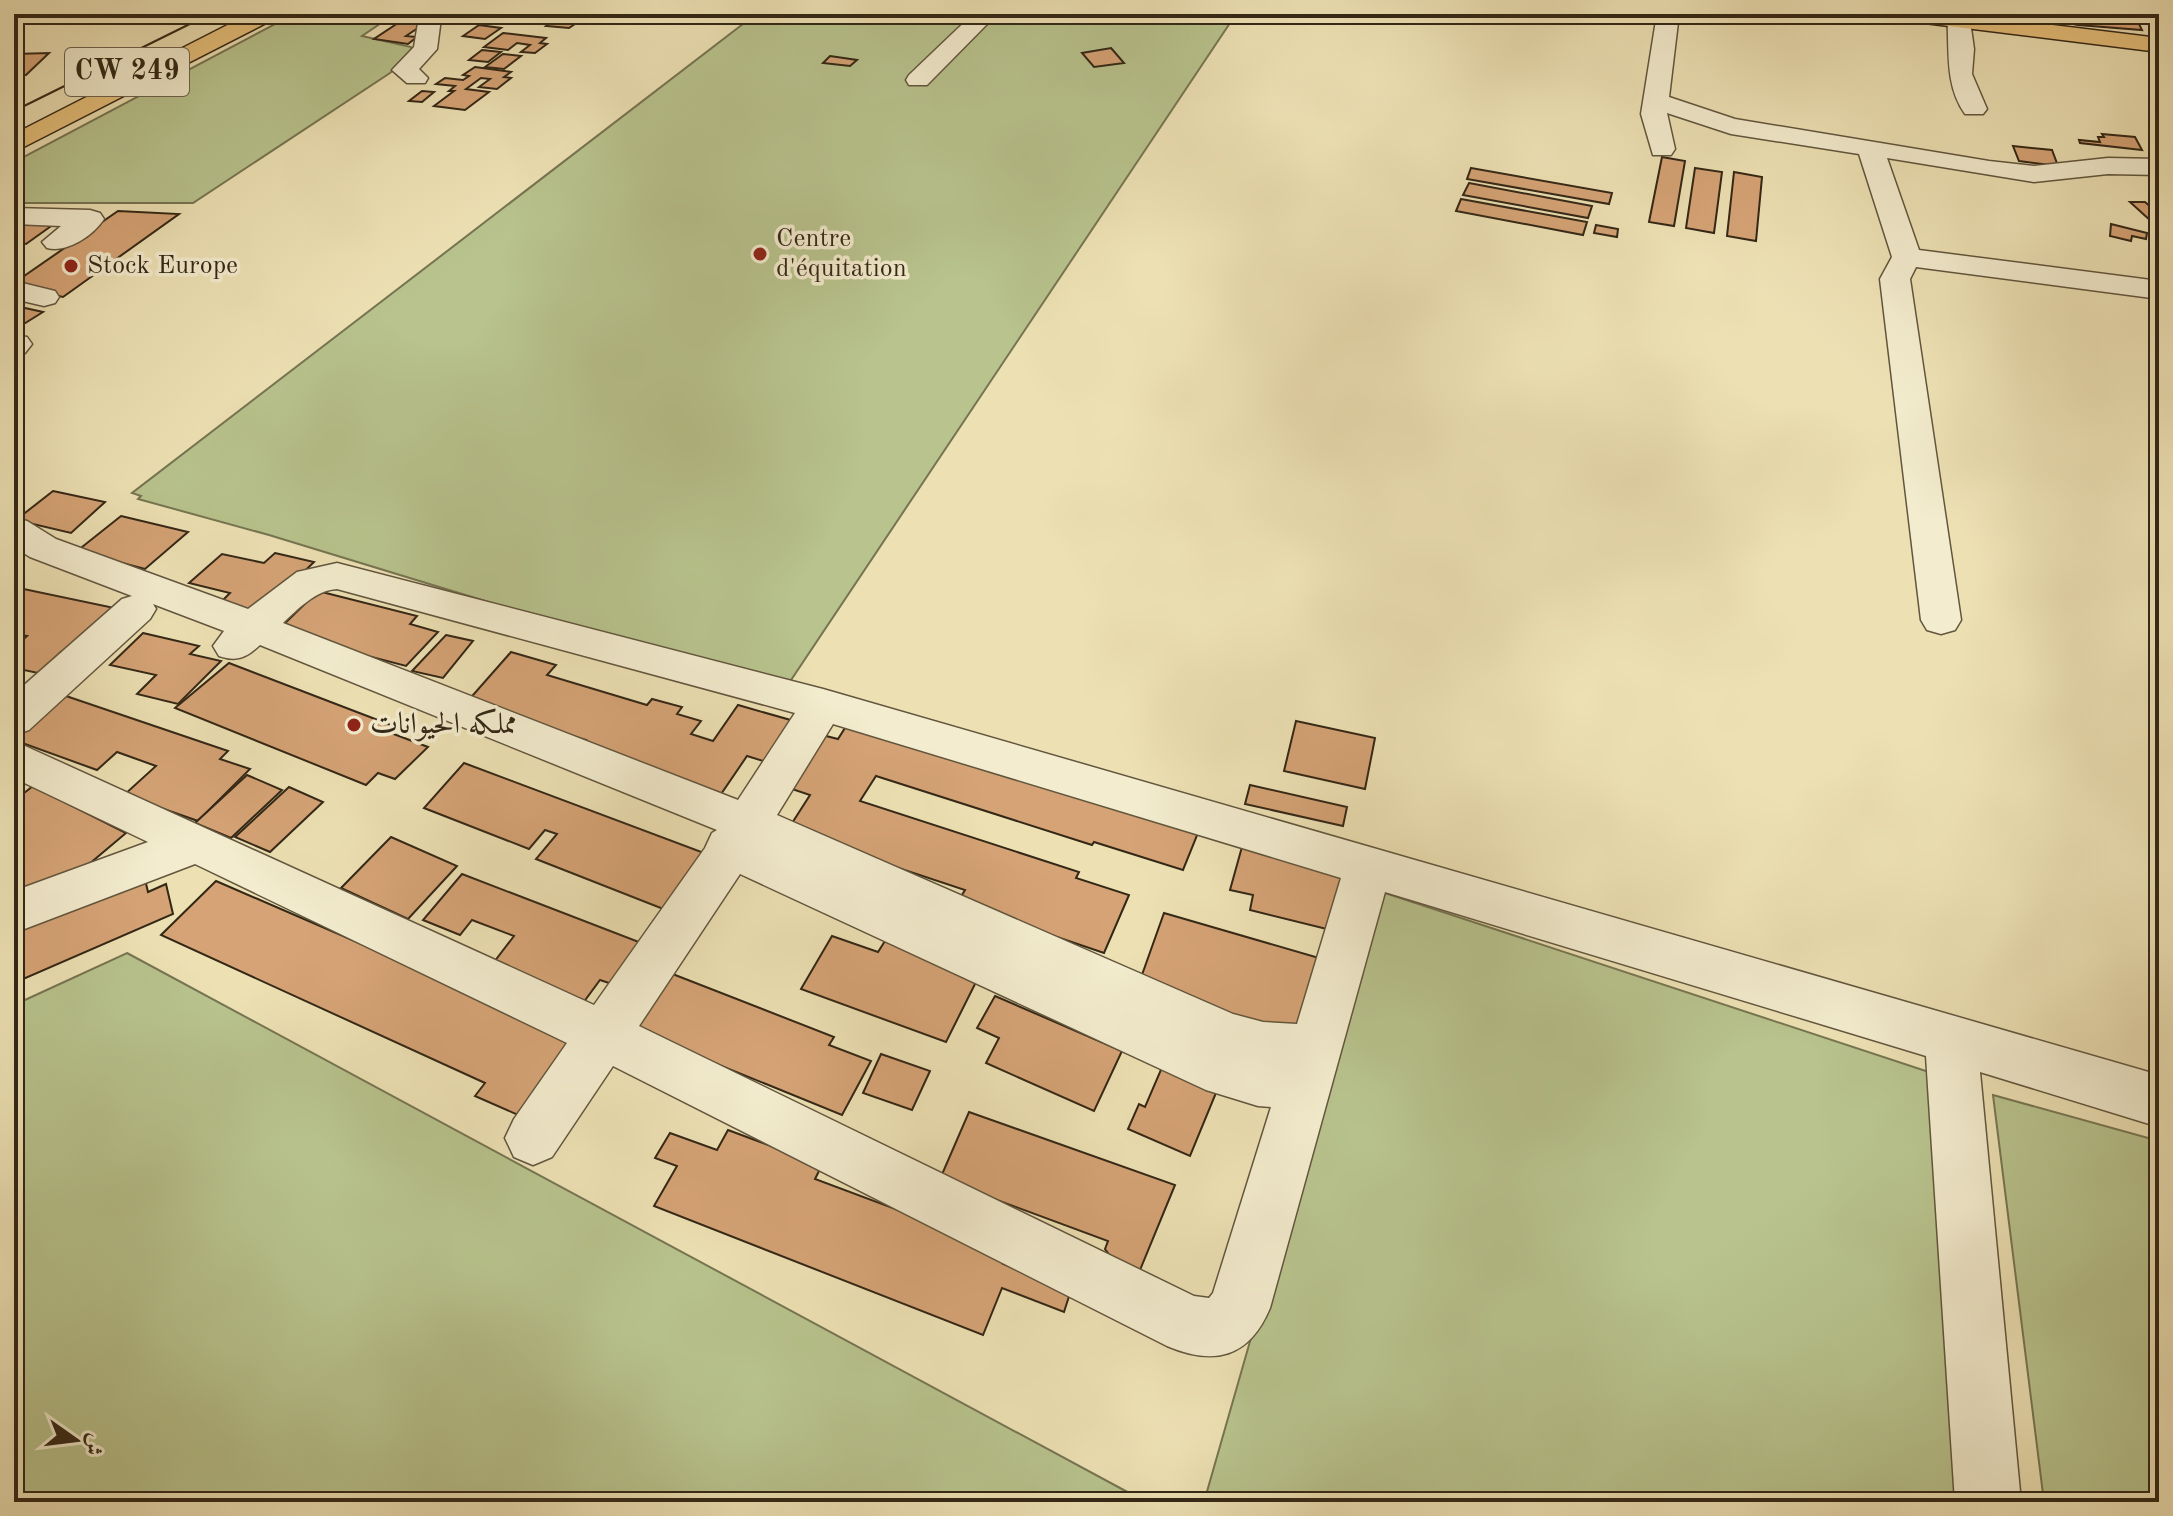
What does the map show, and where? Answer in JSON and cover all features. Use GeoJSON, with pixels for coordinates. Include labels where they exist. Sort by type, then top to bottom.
{"type":"FeatureCollection","features":[{"type":"Feature","properties":{"kind":"main road","name":"CW 249"},"geometry":{"type":"LineString","coordinates":[[14,130],[212,35],[239,14]]}},
{"type":"Feature","properties":{"kind":"main road"},"geometry":{"type":"LineString","coordinates":[[14,144],[212,35],[266,14]]}},
{"type":"Feature","properties":{"kind":"main road"},"geometry":{"type":"LineString","coordinates":[[1908,14],[1950,16],[2159,45]]}},
{"type":"Feature","properties":{"kind":"street"},"geometry":{"type":"LineString","coordinates":[[404,14],[430,18],[425,49],[404,70],[416,78]]}},
{"type":"Feature","properties":{"kind":"street"},"geometry":{"type":"LineString","coordinates":[[918,80],[986,14]]}},
{"type":"Feature","properties":{"kind":"street"},"geometry":{"type":"LineString","coordinates":[[1662,149],[1654,114],[1668,14]]}},
{"type":"Feature","properties":{"kind":"street"},"geometry":{"type":"LineString","coordinates":[[1950,16],[1962,49],[1960,74],[1974,109]]}},
{"type":"Feature","properties":{"kind":"street"},"geometry":{"type":"LineString","coordinates":[[1656,101],[1731,126],[1989,169],[2034,174],[2108,166],[2159,167]]}},
{"type":"Feature","properties":{"kind":"street"},"geometry":{"type":"LineString","coordinates":[[1870,147],[1907,257],[1895,279],[1941,620]]}},
{"type":"Feature","properties":{"kind":"street"},"geometry":{"type":"LineString","coordinates":[[14,216],[90,219],[57,242]]}},
{"type":"Feature","properties":{"kind":"street"},"geometry":{"type":"LineString","coordinates":[[1907,257],[2159,290]]}},
{"type":"Feature","properties":{"kind":"street"},"geometry":{"type":"LineString","coordinates":[[14,290],[44,297]]}},
{"type":"Feature","properties":{"kind":"street"},"geometry":{"type":"LineString","coordinates":[[14,530],[43,548],[244,637],[739,836],[1225,1072],[1258,1081],[1312,1067]]}},
{"type":"Feature","properties":{"kind":"street"},"geometry":{"type":"LineString","coordinates":[[14,557],[136,609],[244,637]]}},
{"type":"Feature","properties":{"kind":"street"},"geometry":{"type":"LineString","coordinates":[[244,637],[305,584],[330,575],[823,705],[2159,1101]]}},
{"type":"Feature","properties":{"kind":"street"},"geometry":{"type":"LineString","coordinates":[[14,719],[136,609]]}},
{"type":"Feature","properties":{"kind":"street"},"geometry":{"type":"LineString","coordinates":[[533,1138],[739,836],[823,705]]}},
{"type":"Feature","properties":{"kind":"street"},"geometry":{"type":"LineString","coordinates":[[14,758],[604,1035],[1174,1318],[1206,1330],[1220,1327],[1231,1320],[1240,1308],[1368,867]]}},
{"type":"Feature","properties":{"kind":"street"},"geometry":{"type":"LineString","coordinates":[[14,912],[194,845]]}},
{"type":"Feature","properties":{"kind":"street"},"geometry":{"type":"LineString","coordinates":[[1951,1037],[1988,1502]]}},
{"type":"Feature","properties":{"kind":"green space"},"geometry":{"type":"Polygon","coordinates":[[[294,14],[393,15],[362,36],[411,47],[412,54],[390,73],[193,203],[14,203],[14,162],[294,14]]]}},
{"type":"Feature","properties":{"kind":"green space","name":"Centre d'équitation"},"geometry":{"type":"Polygon","coordinates":[[[756,14],[1236,14],[783,692],[269,535],[138,499],[141,496],[132,493],[756,14]]]}},
{"type":"Feature","properties":{"kind":"green space"},"geometry":{"type":"Polygon","coordinates":[[[1379,891],[1929,1072],[1963,1502],[1204,1502],[1379,891]]]}},
{"type":"Feature","properties":{"kind":"green space"},"geometry":{"type":"Polygon","coordinates":[[[127,953],[1146,1502],[14,1502],[14,1005],[127,953]]]}},
{"type":"Feature","properties":{"kind":"green space"},"geometry":{"type":"Polygon","coordinates":[[[1993,1095],[2159,1141],[2159,1502],[2044,1502],[1993,1095]]]}},
{"type":"Feature","properties":{"kind":"building"},"geometry":{"type":"Polygon","coordinates":[[[489,14],[510,14],[497,23],[478,21],[489,14]]]}},
{"type":"Feature","properties":{"kind":"building"},"geometry":{"type":"Polygon","coordinates":[[[518,14],[543,14],[534,21],[511,19],[518,14]]]}},
{"type":"Feature","properties":{"kind":"building"},"geometry":{"type":"Polygon","coordinates":[[[2044,14],[2090,14],[2100,20],[2098,15],[2114,17],[2138,22],[2142,30],[2078,25],[2046,19],[2044,14]]]}},
{"type":"Feature","properties":{"kind":"building"},"geometry":{"type":"Polygon","coordinates":[[[407,17],[430,20],[406,36],[417,37],[408,44],[374,39],[407,17]]]}},
{"type":"Feature","properties":{"kind":"building"},"geometry":{"type":"Polygon","coordinates":[[[557,17],[581,20],[569,28],[546,26],[557,17]]]}},
{"type":"Feature","properties":{"kind":"building"},"geometry":{"type":"Polygon","coordinates":[[[479,25],[501,28],[485,39],[463,36],[479,25]]]}},
{"type":"Feature","properties":{"kind":"building"},"geometry":{"type":"Polygon","coordinates":[[[503,33],[546,38],[540,43],[547,44],[535,53],[521,52],[530,45],[517,43],[508,50],[484,47],[503,33]]]}},
{"type":"Feature","properties":{"kind":"building"},"geometry":{"type":"Polygon","coordinates":[[[1111,48],[1124,63],[1094,67],[1082,53],[1111,48]]]}},
{"type":"Feature","properties":{"kind":"building"},"geometry":{"type":"Polygon","coordinates":[[[482,50],[501,52],[488,62],[469,60],[482,50]]]}},
{"type":"Feature","properties":{"kind":"building"},"geometry":{"type":"Polygon","coordinates":[[[49,53],[26,75],[14,75],[14,54],[49,53]]]}},
{"type":"Feature","properties":{"kind":"building"},"geometry":{"type":"Polygon","coordinates":[[[503,54],[521,56],[504,69],[485,67],[503,54]]]}},
{"type":"Feature","properties":{"kind":"building"},"geometry":{"type":"Polygon","coordinates":[[[830,56],[857,60],[850,66],[823,63],[830,56]]]}},
{"type":"Feature","properties":{"kind":"building"},"geometry":{"type":"Polygon","coordinates":[[[475,67],[511,72],[504,77],[511,78],[497,89],[479,87],[490,79],[481,78],[466,89],[489,92],[465,110],[434,106],[454,91],[449,91],[455,86],[436,84],[445,78],[463,80],[469,76],[463,75],[475,67]]]}},
{"type":"Feature","properties":{"kind":"building"},"geometry":{"type":"Polygon","coordinates":[[[422,91],[434,92],[422,102],[409,101],[422,91]]]}},
{"type":"Feature","properties":{"kind":"building"},"geometry":{"type":"Polygon","coordinates":[[[2102,134],[2135,137],[2142,150],[2080,143],[2079,140],[2100,142],[2098,137],[2104,137],[2102,134]]]}},
{"type":"Feature","properties":{"kind":"building"},"geometry":{"type":"Polygon","coordinates":[[[2013,146],[2052,150],[2058,166],[2019,161],[2013,146]]]}},
{"type":"Feature","properties":{"kind":"building"},"geometry":{"type":"Polygon","coordinates":[[[1662,157],[1685,161],[1674,226],[1649,222],[1662,157]]]}},
{"type":"Feature","properties":{"kind":"building"},"geometry":{"type":"Polygon","coordinates":[[[1471,168],[1612,193],[1609,204],[1467,179],[1471,168]]]}},
{"type":"Feature","properties":{"kind":"building"},"geometry":{"type":"Polygon","coordinates":[[[1695,168],[1722,172],[1714,233],[1686,228],[1695,168]]]}},
{"type":"Feature","properties":{"kind":"building"},"geometry":{"type":"Polygon","coordinates":[[[1734,172],[1762,177],[1756,241],[1727,236],[1734,172]]]}},
{"type":"Feature","properties":{"kind":"building"},"geometry":{"type":"Polygon","coordinates":[[[1469,183],[1592,206],[1588,218],[1463,195],[1469,183]]]}},
{"type":"Feature","properties":{"kind":"building"},"geometry":{"type":"Polygon","coordinates":[[[1461,199],[1587,222],[1583,235],[1456,211],[1461,199]]]}},
{"type":"Feature","properties":{"kind":"building"},"geometry":{"type":"Polygon","coordinates":[[[2130,202],[2145,202],[2159,214],[2159,222],[2152,222],[2130,202]]]}},
{"type":"Feature","properties":{"kind":"building","name":"Stock Europe"},"geometry":{"type":"Polygon","coordinates":[[[118,211],[179,214],[63,297],[14,286],[14,283],[118,211]]]}},
{"type":"Feature","properties":{"kind":"building"},"geometry":{"type":"Polygon","coordinates":[[[14,220],[54,224],[26,244],[14,242],[14,220]]]}},
{"type":"Feature","properties":{"kind":"building"},"geometry":{"type":"Polygon","coordinates":[[[2111,224],[2147,233],[2146,239],[2132,236],[2131,241],[2110,236],[2111,224]]]}},
{"type":"Feature","properties":{"kind":"building"},"geometry":{"type":"Polygon","coordinates":[[[1596,225],[1618,229],[1617,237],[1594,233],[1596,225]]]}},
{"type":"Feature","properties":{"kind":"building"},"geometry":{"type":"Polygon","coordinates":[[[14,295],[29,298],[16,306],[43,312],[14,330],[14,295]]]}},
{"type":"Feature","properties":{"kind":"building"},"geometry":{"type":"Polygon","coordinates":[[[53,491],[105,502],[71,533],[16,520],[53,491]]]}},
{"type":"Feature","properties":{"kind":"building"},"geometry":{"type":"Polygon","coordinates":[[[121,516],[188,532],[145,569],[77,551],[121,516]]]}},
{"type":"Feature","properties":{"kind":"building"},"geometry":{"type":"Polygon","coordinates":[[[275,553],[314,562],[261,613],[220,603],[230,593],[189,583],[222,554],[264,563],[275,553]]]}},
{"type":"Feature","properties":{"kind":"building"},"geometry":{"type":"Polygon","coordinates":[[[14,587],[124,610],[77,654],[62,651],[38,673],[14,668],[14,648],[27,636],[14,634],[14,587]]]}},
{"type":"Feature","properties":{"kind":"building"},"geometry":{"type":"Polygon","coordinates":[[[318,591],[417,616],[410,624],[438,632],[406,666],[276,632],[318,591]]]}},
{"type":"Feature","properties":{"kind":"building"},"geometry":{"type":"Polygon","coordinates":[[[143,633],[199,646],[190,654],[221,661],[178,704],[137,694],[156,675],[110,665],[143,633]]]}},
{"type":"Feature","properties":{"kind":"building"},"geometry":{"type":"Polygon","coordinates":[[[446,635],[473,641],[443,678],[412,671],[446,635]]]}},
{"type":"Feature","properties":{"kind":"building"},"geometry":{"type":"Polygon","coordinates":[[[511,652],[556,665],[547,675],[647,705],[652,699],[682,707],[677,714],[701,721],[691,734],[713,741],[738,705],[794,721],[773,764],[747,756],[719,797],[575,752],[586,740],[466,703],[511,652]]]}},
{"type":"Feature","properties":{"kind":"building"},"geometry":{"type":"Polygon","coordinates":[[[229,663],[396,727],[391,733],[428,747],[395,779],[378,773],[366,785],[175,708],[229,663]]]}},
{"type":"Feature","properties":{"kind":"building"},"geometry":{"type":"Polygon","coordinates":[[[66,696],[228,751],[220,759],[250,769],[198,821],[124,795],[156,766],[117,752],[97,770],[14,740],[66,696]]]}},
{"type":"Feature","properties":{"kind":"building"},"geometry":{"type":"Polygon","coordinates":[[[850,720],[1200,828],[1183,870],[1094,842],[1092,845],[876,776],[860,801],[1079,872],[1076,878],[1129,895],[1104,953],[957,903],[965,890],[787,831],[810,795],[786,787],[822,735],[838,739],[850,720]]]}},
{"type":"Feature","properties":{"kind":"building"},"geometry":{"type":"Polygon","coordinates":[[[1296,721],[1375,738],[1365,789],[1284,771],[1296,721]]]}},
{"type":"Feature","properties":{"kind":"building"},"geometry":{"type":"Polygon","coordinates":[[[464,763],[712,856],[671,912],[536,859],[557,834],[545,830],[529,849],[424,808],[464,763]]]}},
{"type":"Feature","properties":{"kind":"building"},"geometry":{"type":"Polygon","coordinates":[[[247,775],[282,790],[231,838],[195,823],[247,775]]]}},
{"type":"Feature","properties":{"kind":"building"},"geometry":{"type":"Polygon","coordinates":[[[1250,785],[1347,807],[1343,826],[1245,804],[1250,785]]]}},
{"type":"Feature","properties":{"kind":"building"},"geometry":{"type":"Polygon","coordinates":[[[33,786],[126,833],[57,891],[14,899],[14,859],[18,856],[14,854],[14,801],[33,786]]]}},
{"type":"Feature","properties":{"kind":"building"},"geometry":{"type":"Polygon","coordinates":[[[289,787],[323,802],[270,852],[235,837],[289,787]]]}},
{"type":"Feature","properties":{"kind":"building"},"geometry":{"type":"Polygon","coordinates":[[[1245,836],[1361,865],[1347,934],[1250,910],[1253,895],[1230,890],[1245,836]]]}},
{"type":"Feature","properties":{"kind":"building"},"geometry":{"type":"Polygon","coordinates":[[[391,837],[457,866],[408,919],[341,888],[391,837]]]}},
{"type":"Feature","properties":{"kind":"building"},"geometry":{"type":"Polygon","coordinates":[[[462,874],[644,944],[615,985],[600,980],[583,1003],[491,966],[514,936],[472,920],[460,935],[423,920],[462,874]]]}},
{"type":"Feature","properties":{"kind":"building"},"geometry":{"type":"Polygon","coordinates":[[[144,875],[148,892],[166,884],[173,914],[14,983],[14,930],[144,875]]]}},
{"type":"Feature","properties":{"kind":"building"},"geometry":{"type":"Polygon","coordinates":[[[216,881],[583,1040],[525,1118],[475,1096],[485,1083],[161,935],[216,881]]]}},
{"type":"Feature","properties":{"kind":"building"},"geometry":{"type":"Polygon","coordinates":[[[1164,913],[1336,963],[1317,1041],[1138,986],[1164,913]]]}},
{"type":"Feature","properties":{"kind":"building"},"geometry":{"type":"Polygon","coordinates":[[[832,936],[878,952],[885,941],[980,974],[946,1042],[801,989],[832,936]]]}},
{"type":"Feature","properties":{"kind":"building"},"geometry":{"type":"Polygon","coordinates":[[[670,973],[834,1037],[829,1045],[871,1061],[842,1115],[631,1029],[670,973]]]}},
{"type":"Feature","properties":{"kind":"building"},"geometry":{"type":"Polygon","coordinates":[[[995,996],[1122,1051],[1094,1111],[986,1063],[999,1038],[977,1028],[995,996]]]}},
{"type":"Feature","properties":{"kind":"building"},"geometry":{"type":"Polygon","coordinates":[[[881,1054],[930,1071],[912,1110],[863,1093],[881,1054]]]}},
{"type":"Feature","properties":{"kind":"building"},"geometry":{"type":"Polygon","coordinates":[[[1163,1065],[1218,1088],[1190,1156],[1128,1129],[1139,1104],[1145,1107],[1163,1065]]]}},
{"type":"Feature","properties":{"kind":"building"},"geometry":{"type":"Polygon","coordinates":[[[969,1112],[1175,1185],[1133,1287],[1105,1249],[1108,1241],[940,1179],[969,1112]]]}},
{"type":"Feature","properties":{"kind":"building"},"geometry":{"type":"Polygon","coordinates":[[[728,1130],[822,1165],[815,1179],[1008,1251],[1003,1264],[1071,1290],[1064,1312],[1002,1288],[983,1335],[654,1206],[677,1166],[655,1158],[670,1133],[717,1150],[728,1130]]]}},
{"type":"Feature","properties":{"kind":"tram line"},"geometry":{"type":"LineString","coordinates":[[14,111],[210,14]]}},
{"type":"Feature","properties":{"kind":"place","name":"Centre d'équitation"},"geometry":{"type":"Point","coordinates":[760,254]}},
{"type":"Feature","properties":{"kind":"place","name":"Stock Europe"},"geometry":{"type":"Point","coordinates":[71,266]}},
{"type":"Feature","properties":{"kind":"place","name":"مملكه الحيوانات"},"geometry":{"type":"Point","coordinates":[354,725]}}]}
